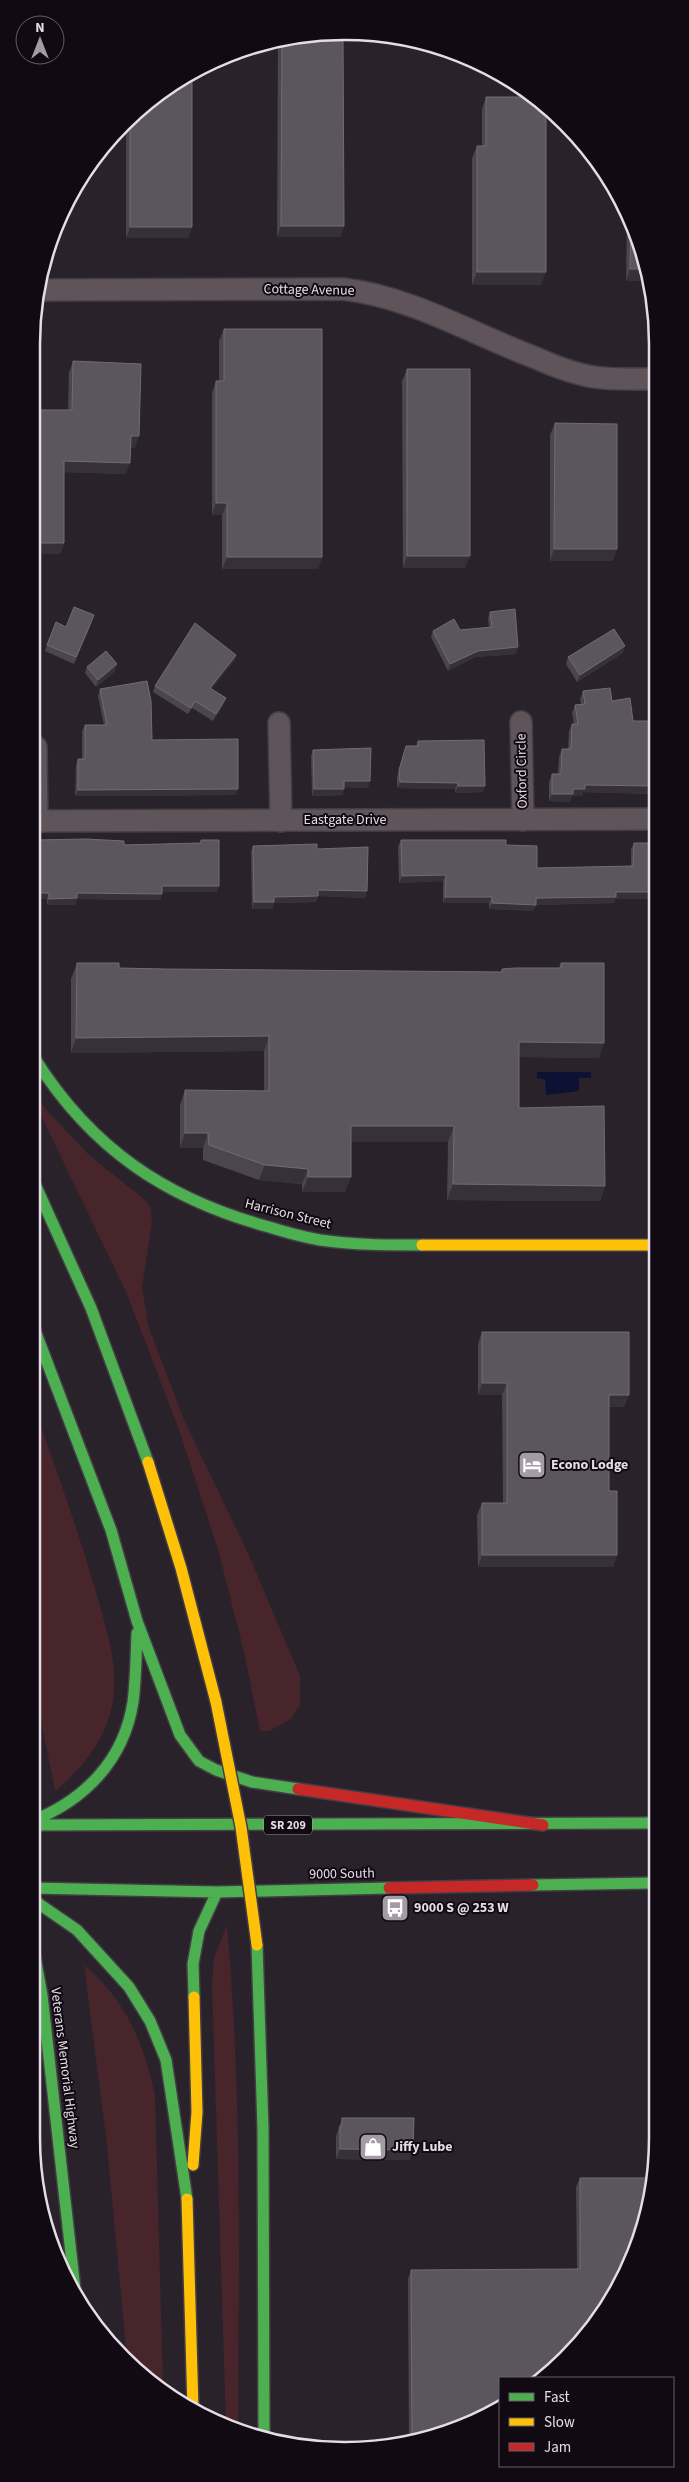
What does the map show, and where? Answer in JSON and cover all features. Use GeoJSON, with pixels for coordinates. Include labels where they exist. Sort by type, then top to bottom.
{"type":"FeatureCollection","features":[{"type":"Feature","properties":{"kind":"main road","name":"Harrison Street"},"geometry":{"type":"LineString","coordinates":[[40,1066],[68,1108],[106,1144],[148,1176],[194,1201],[255,1224],[319,1240],[387,1244],[649,1245]]}},
{"type":"Feature","properties":{"kind":"main road"},"geometry":{"type":"LineString","coordinates":[[40,1195],[75,1268],[134,1417],[182,1569],[216,1702],[242,1827],[257,1945],[261,2009],[264,2200],[264,2431]]}},
{"type":"Feature","properties":{"kind":"main road"},"geometry":{"type":"LineString","coordinates":[[40,1344],[111,1530],[137,1621],[180,1735],[199,1761],[216,1770],[252,1782],[543,1825]]}},
{"type":"Feature","properties":{"kind":"main road"},"geometry":{"type":"LineString","coordinates":[[40,1819],[61,1808],[85,1791],[104,1768],[124,1736],[135,1689],[137,1621]]}},
{"type":"Feature","properties":{"kind":"main road","name":"SR 209"},"geometry":{"type":"LineString","coordinates":[[40,1823],[543,1825],[649,1822]]}},
{"type":"Feature","properties":{"kind":"main road","name":"9000 South"},"geometry":{"type":"LineString","coordinates":[[40,1888],[217,1892],[649,1883]]}},
{"type":"Feature","properties":{"kind":"main road"},"geometry":{"type":"LineString","coordinates":[[194,2402],[189,2209],[197,2112],[193,1964],[199,1932],[217,1892]]}},
{"type":"Feature","properties":{"kind":"main road"},"geometry":{"type":"LineString","coordinates":[[40,1905],[77,1930],[128,1987],[150,2021],[166,2060],[189,2209]]}},
{"type":"Feature","properties":{"kind":"main road","name":"Veterans Memorial Highway"},"geometry":{"type":"LineString","coordinates":[[40,1984],[74,2277]]}},
{"type":"Feature","properties":{"kind":"street","name":"Cottage Avenue"},"geometry":{"type":"LineString","coordinates":[[45,290],[343,289],[362,291],[381,295],[436,315],[561,368],[593,377],[649,379]]}},
{"type":"Feature","properties":{"kind":"street","name":"Oxford Circle"},"geometry":{"type":"LineString","coordinates":[[521,722],[523,820]]}},
{"type":"Feature","properties":{"kind":"street"},"geometry":{"type":"LineString","coordinates":[[280,723],[281,820]]}},
{"type":"Feature","properties":{"kind":"street","name":"Eastgate Drive"},"geometry":{"type":"LineString","coordinates":[[40,821],[649,819]]}},
{"type":"Feature","properties":{"kind":"shaded area"},"geometry":{"type":"Polygon","coordinates":[[[537,1072],[591,1072],[591,1078],[579,1078],[579,1091],[546,1095],[545,1079],[537,1078],[537,1072]]]}},
{"type":"Feature","properties":{"kind":"shaded area"},"geometry":{"type":"Polygon","coordinates":[[[40,1100],[89,1155],[145,1200],[151,1209],[152,1221],[142,1288],[149,1328],[184,1420],[248,1553],[300,1676],[300,1704],[291,1719],[269,1731],[260,1731],[244,1652],[218,1549],[178,1427],[127,1294],[40,1113],[40,1100]]]}},
{"type":"Feature","properties":{"kind":"shaded area"},"geometry":{"type":"Polygon","coordinates":[[[40,1425],[82,1546],[104,1621],[114,1666],[114,1696],[111,1711],[102,1735],[81,1766],[55,1791],[40,1715],[40,1425]]]}},
{"type":"Feature","properties":{"kind":"shaded area"},"geometry":{"type":"Polygon","coordinates":[[[227,1925],[232,1988],[237,2113],[239,2239],[238,2423],[226,2418],[212,1985],[214,1958],[227,1925]]]}},
{"type":"Feature","properties":{"kind":"shaded area"},"geometry":{"type":"Polygon","coordinates":[[[84,1965],[99,1978],[131,2023],[145,2057],[155,2095],[163,2382],[126,2350],[107,2145],[84,1965]]]}},
{"type":"Feature","properties":{"kind":"building"},"geometry":{"type":"Polygon","coordinates":[[[343,40],[344,226],[281,226],[282,47],[343,40]]]}},
{"type":"Feature","properties":{"kind":"building"},"geometry":{"type":"Polygon","coordinates":[[[192,81],[192,227],[130,227],[130,128],[159,103],[192,81]]]}},
{"type":"Feature","properties":{"kind":"building"},"geometry":{"type":"Polygon","coordinates":[[[486,97],[522,97],[546,117],[546,272],[477,272],[477,146],[486,146],[486,97]]]}},
{"type":"Feature","properties":{"kind":"building"},"geometry":{"type":"Polygon","coordinates":[[[631,241],[640,269],[630,269],[631,241]]]}},
{"type":"Feature","properties":{"kind":"building"},"geometry":{"type":"Polygon","coordinates":[[[224,329],[322,329],[322,557],[227,557],[227,503],[216,503],[216,381],[224,381],[224,329]]]}},
{"type":"Feature","properties":{"kind":"building"},"geometry":{"type":"Polygon","coordinates":[[[73,361],[141,364],[139,436],[131,436],[130,463],[64,461],[64,543],[40,543],[40,410],[72,410],[73,361]]]}},
{"type":"Feature","properties":{"kind":"building"},"geometry":{"type":"Polygon","coordinates":[[[407,369],[470,369],[470,556],[407,556],[407,369]]]}},
{"type":"Feature","properties":{"kind":"building"},"geometry":{"type":"Polygon","coordinates":[[[555,423],[617,424],[617,549],[554,549],[555,423]]]}},
{"type":"Feature","properties":{"kind":"building"},"geometry":{"type":"Polygon","coordinates":[[[74,607],[94,615],[76,657],[47,645],[56,622],[66,627],[74,607]]]}},
{"type":"Feature","properties":{"kind":"building"},"geometry":{"type":"Polygon","coordinates":[[[515,609],[518,647],[478,651],[450,664],[433,631],[454,619],[460,630],[492,627],[490,612],[515,609]]]}},
{"type":"Feature","properties":{"kind":"building"},"geometry":{"type":"Polygon","coordinates":[[[195,623],[236,655],[210,688],[226,698],[216,714],[195,701],[191,708],[155,686],[195,623]]]}},
{"type":"Feature","properties":{"kind":"building"},"geometry":{"type":"Polygon","coordinates":[[[614,629],[625,646],[580,675],[568,657],[614,629]]]}},
{"type":"Feature","properties":{"kind":"building"},"geometry":{"type":"Polygon","coordinates":[[[106,651],[117,664],[98,680],[87,667],[106,651]]]}},
{"type":"Feature","properties":{"kind":"building"},"geometry":{"type":"Polygon","coordinates":[[[147,681],[151,701],[152,740],[238,739],[238,789],[78,790],[78,759],[85,759],[85,725],[107,725],[100,689],[147,681]]]}},
{"type":"Feature","properties":{"kind":"building"},"geometry":{"type":"Polygon","coordinates":[[[610,688],[612,701],[630,698],[633,721],[649,721],[649,786],[585,785],[585,789],[573,789],[573,794],[552,794],[552,774],[561,774],[562,749],[571,749],[572,724],[578,724],[575,705],[585,704],[583,691],[610,688]]]}},
{"type":"Feature","properties":{"kind":"building"},"geometry":{"type":"Polygon","coordinates":[[[484,740],[485,786],[458,786],[458,783],[400,782],[399,770],[406,746],[418,746],[418,741],[484,740]]]}},
{"type":"Feature","properties":{"kind":"building"},"geometry":{"type":"Polygon","coordinates":[[[371,748],[370,781],[344,781],[344,789],[314,789],[313,750],[371,748]]]}},
{"type":"Feature","properties":{"kind":"building"},"geometry":{"type":"Polygon","coordinates":[[[86,839],[124,841],[124,845],[201,843],[201,840],[219,840],[219,886],[162,886],[162,894],[77,893],[77,898],[49,899],[49,893],[40,893],[40,840],[86,839]]]}},
{"type":"Feature","properties":{"kind":"building"},"geometry":{"type":"Polygon","coordinates":[[[401,840],[506,840],[506,845],[537,846],[537,868],[633,866],[634,843],[649,843],[649,892],[616,892],[616,897],[536,898],[536,905],[492,903],[492,897],[445,897],[446,875],[402,876],[401,840]]]}},
{"type":"Feature","properties":{"kind":"building"},"geometry":{"type":"Polygon","coordinates":[[[317,844],[317,849],[368,847],[367,891],[318,890],[318,896],[274,897],[274,902],[254,902],[253,846],[317,844]]]}},
{"type":"Feature","properties":{"kind":"building"},"geometry":{"type":"Polygon","coordinates":[[[77,963],[119,963],[119,968],[165,969],[502,972],[502,969],[515,968],[561,968],[561,963],[604,963],[604,1043],[519,1042],[519,1108],[604,1106],[605,1186],[453,1184],[454,1126],[351,1126],[351,1177],[308,1177],[308,1169],[265,1165],[209,1145],[208,1133],[185,1133],[185,1090],[269,1091],[269,1036],[76,1038],[77,963]]]}},
{"type":"Feature","properties":{"kind":"building","name":"Econo Lodge"},"geometry":{"type":"Polygon","coordinates":[[[482,1332],[629,1332],[629,1395],[609,1395],[609,1491],[617,1491],[617,1555],[482,1555],[482,1503],[507,1503],[507,1383],[482,1383],[482,1332]]]}},
{"type":"Feature","properties":{"kind":"building","name":"Jiffy Lube"},"geometry":{"type":"Polygon","coordinates":[[[342,2118],[414,2118],[413,2150],[340,2149],[342,2118]]]}},
{"type":"Feature","properties":{"kind":"building"},"geometry":{"type":"Polygon","coordinates":[[[580,2178],[646,2178],[639,2216],[618,2272],[598,2307],[560,2353],[532,2377],[499,2377],[499,2400],[479,2411],[442,2426],[412,2434],[411,2270],[580,2269],[580,2178]]]}},
{"type":"Feature","properties":{"kind":"traffic: fast"},"geometry":{"type":"LineString","coordinates":[[40,1066],[57,1091],[81,1119],[107,1144],[135,1166],[197,1202],[281,1231],[314,1239],[358,1244],[422,1245]]}},
{"type":"Feature","properties":{"kind":"traffic: fast"},"geometry":{"type":"LineString","coordinates":[[40,1195],[91,1308],[148,1462]]}},
{"type":"Feature","properties":{"kind":"traffic: fast"},"geometry":{"type":"LineString","coordinates":[[40,1344],[111,1530],[137,1621],[180,1735],[199,1761],[216,1770],[252,1782],[298,1789]]}},
{"type":"Feature","properties":{"kind":"traffic: fast"},"geometry":{"type":"LineString","coordinates":[[40,1817],[69,1802],[85,1789],[111,1760],[121,1742],[133,1702],[137,1633]]}},
{"type":"Feature","properties":{"kind":"traffic: fast"},"geometry":{"type":"LineString","coordinates":[[40,1825],[649,1823]]}},
{"type":"Feature","properties":{"kind":"traffic: fast"},"geometry":{"type":"LineString","coordinates":[[533,1885],[649,1883]]}},
{"type":"Feature","properties":{"kind":"traffic: fast"},"geometry":{"type":"LineString","coordinates":[[40,1888],[217,1892],[389,1888]]}},
{"type":"Feature","properties":{"kind":"traffic: fast"},"geometry":{"type":"LineString","coordinates":[[194,1997],[193,1964],[199,1931],[217,1892]]}},
{"type":"Feature","properties":{"kind":"traffic: fast"},"geometry":{"type":"LineString","coordinates":[[40,1905],[77,1930],[129,1987],[150,2021],[166,2060],[187,2199]]}},
{"type":"Feature","properties":{"kind":"traffic: fast"},"geometry":{"type":"LineString","coordinates":[[257,1945],[263,2128],[264,2431]]}},
{"type":"Feature","properties":{"kind":"traffic: fast"},"geometry":{"type":"LineString","coordinates":[[40,1984],[74,2277]]}},
{"type":"Feature","properties":{"kind":"traffic: slow"},"geometry":{"type":"LineString","coordinates":[[422,1245],[649,1245]]}},
{"type":"Feature","properties":{"kind":"traffic: slow"},"geometry":{"type":"LineString","coordinates":[[148,1462],[181,1568],[216,1702]]}},
{"type":"Feature","properties":{"kind":"traffic: slow"},"geometry":{"type":"LineString","coordinates":[[216,1702],[241,1827],[257,1945]]}},
{"type":"Feature","properties":{"kind":"traffic: slow"},"geometry":{"type":"LineString","coordinates":[[193,2165],[197,2112],[194,1997]]}},
{"type":"Feature","properties":{"kind":"traffic: slow"},"geometry":{"type":"LineString","coordinates":[[187,2199],[193,2401]]}},
{"type":"Feature","properties":{"kind":"traffic: jam"},"geometry":{"type":"LineString","coordinates":[[298,1789],[543,1825]]}},
{"type":"Feature","properties":{"kind":"traffic: jam"},"geometry":{"type":"LineString","coordinates":[[389,1888],[533,1885]]}},
{"type":"Feature","properties":{"kind":"place","name":"Econo Lodge"},"geometry":{"type":"Point","coordinates":[532,1465]}},
{"type":"Feature","properties":{"kind":"place","name":"9000 S @ 253 W"},"geometry":{"type":"Point","coordinates":[395,1908]}},
{"type":"Feature","properties":{"kind":"place","name":"Jiffy Lube"},"geometry":{"type":"Point","coordinates":[373,2147]}}]}
